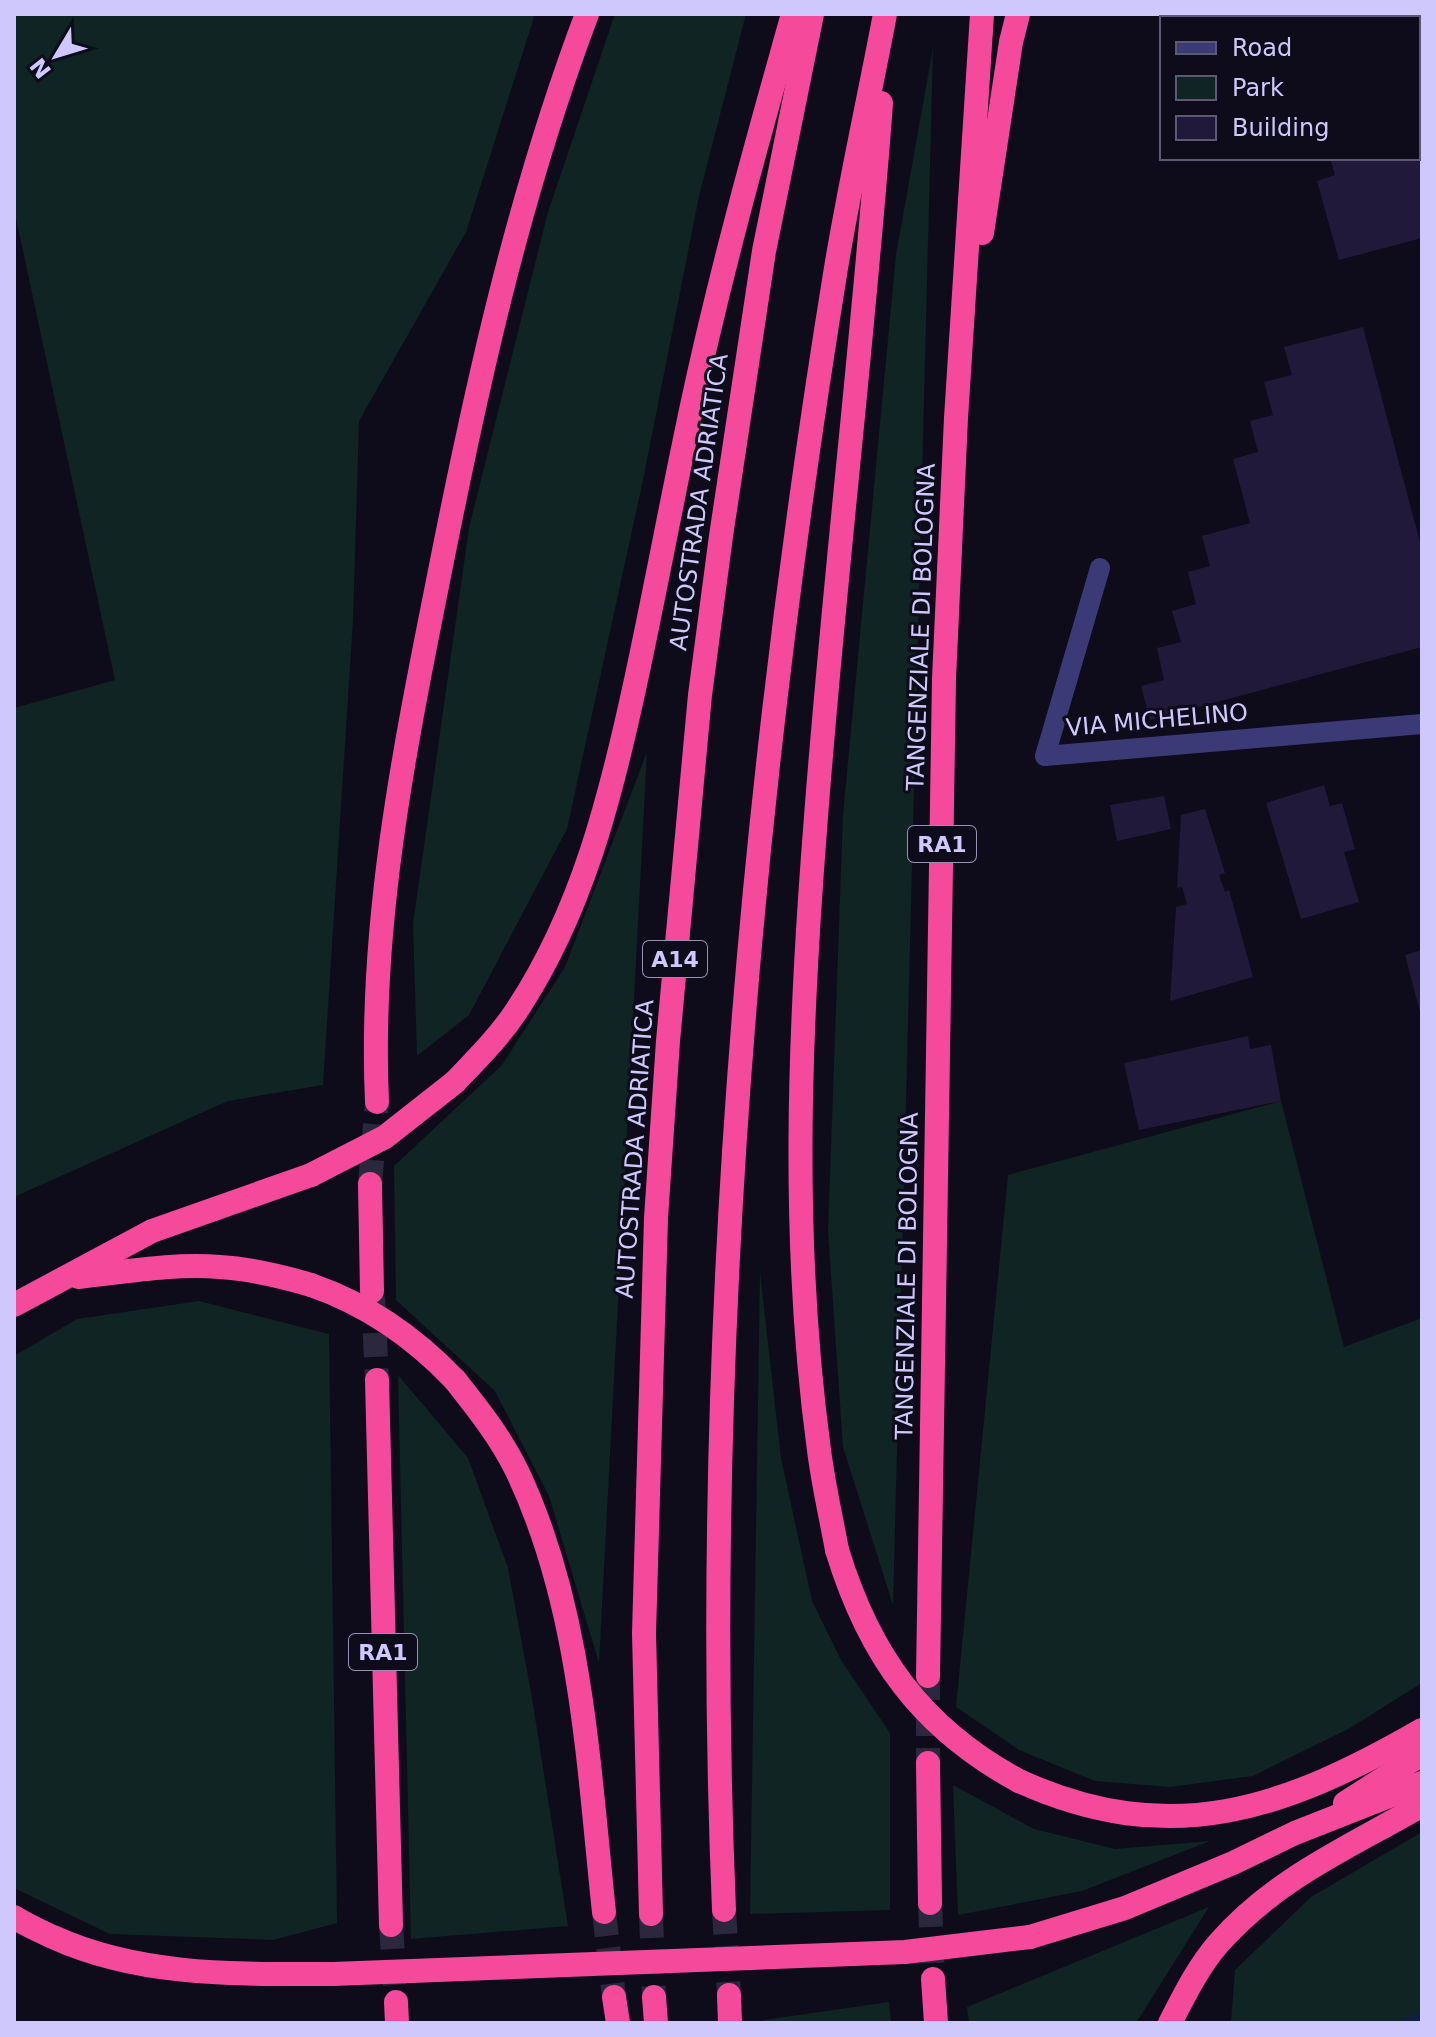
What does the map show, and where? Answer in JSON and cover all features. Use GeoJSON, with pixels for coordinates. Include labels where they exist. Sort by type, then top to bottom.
{"type":"FeatureCollection","features":[{"type":"Feature","properties":{"kind":"highway"},"geometry":{"type":"LineString","coordinates":[[562,81],[578,14]]}},
{"type":"Feature","properties":{"kind":"highway"},"geometry":{"type":"LineString","coordinates":[[377,1102],[375,1051],[383,911],[401,770],[461,461],[497,306],[543,136],[587,14]]}},
{"type":"Feature","properties":{"kind":"highway"},"geometry":{"type":"LineString","coordinates":[[14,1305],[152,1231],[311,1175],[385,1137],[455,1082],[514,1014],[540,970],[571,906],[595,845],[623,740],[693,400],[736,218],[793,14]]}},
{"type":"Feature","properties":{"kind":"highway","name":"AUTOSTRADA ADRIATICA"},"geometry":{"type":"LineString","coordinates":[[651,1914],[644,1618],[656,1218],[668,1041],[700,695],[721,536],[764,251],[812,14]]}},
{"type":"Feature","properties":{"kind":"highway"},"geometry":{"type":"LineString","coordinates":[[887,14],[869,275],[820,759],[802,1025],[800,1203],[804,1293],[819,1452],[837,1550],[855,1603],[871,1637],[909,1694],[931,1720],[985,1763],[1052,1796],[1086,1807],[1153,1817],[1192,1816],[1260,1804],[1325,1781],[1422,1730]]}},
{"type":"Feature","properties":{"kind":"highway"},"geometry":{"type":"LineString","coordinates":[[724,1910],[719,1665],[722,1438],[730,1229],[748,962],[775,696],[809,453],[837,265],[887,14]]}},
{"type":"Feature","properties":{"kind":"highway","name":"TANGENZIALE DI BOLOGNA"},"geometry":{"type":"LineString","coordinates":[[928,1676],[944,679],[956,418],[982,14]]}},
{"type":"Feature","properties":{"kind":"highway"},"geometry":{"type":"LineString","coordinates":[[956,418],[1001,104],[1018,14]]}},
{"type":"Feature","properties":{"kind":"highway"},"geometry":{"type":"LineString","coordinates":[[370,1184],[372,1291]]}},
{"type":"Feature","properties":{"kind":"highway"},"geometry":{"type":"LineString","coordinates":[[68,1278],[163,1268],[219,1267],[278,1275],[334,1293],[389,1323],[436,1360],[455,1380],[483,1415],[516,1469],[543,1535],[559,1592],[581,1701],[604,1912]]}},
{"type":"Feature","properties":{"kind":"highway","name":"RA1"},"geometry":{"type":"LineString","coordinates":[[377,1380],[391,1925]]}},
{"type":"Feature","properties":{"kind":"highway"},"geometry":{"type":"LineString","coordinates":[[1295,1833],[1422,1754]]}},
{"type":"Feature","properties":{"kind":"highway"},"geometry":{"type":"LineString","coordinates":[[928,1763],[930,1903]]}},
{"type":"Feature","properties":{"kind":"highway"},"geometry":{"type":"LineString","coordinates":[[14,1917],[75,1947],[127,1962],[197,1971],[333,1974],[905,1952],[1030,1937],[1125,1908],[1233,1863],[1295,1833],[1422,1783]]}},
{"type":"Feature","properties":{"kind":"highway"},"geometry":{"type":"LineString","coordinates":[[1170,2023],[1190,1985],[1217,1945],[1252,1910],[1320,1860],[1422,1805]]}},
{"type":"Feature","properties":{"kind":"highway"},"geometry":{"type":"LineString","coordinates":[[933,1979],[936,2023]]}},
{"type":"Feature","properties":{"kind":"highway"},"geometry":{"type":"LineString","coordinates":[[729,1995],[730,2023]]}},
{"type":"Feature","properties":{"kind":"highway"},"geometry":{"type":"LineString","coordinates":[[614,1997],[618,2023]]}},
{"type":"Feature","properties":{"kind":"highway"},"geometry":{"type":"LineString","coordinates":[[654,1997],[656,2023]]}},
{"type":"Feature","properties":{"kind":"street","name":"VIA MICHELINO"},"geometry":{"type":"LineString","coordinates":[[1100,568],[1045,756],[1422,724]]}},
{"type":"Feature","properties":{"kind":"green space"},"geometry":{"type":"Polygon","coordinates":[[[14,14],[535,14],[466,232],[359,421],[353,620],[323,1085],[228,1101],[14,1197],[14,708],[115,680],[14,209],[14,14]]]}},
{"type":"Feature","properties":{"kind":"green space"},"geometry":{"type":"Polygon","coordinates":[[[615,14],[746,14],[699,196],[643,480],[567,829],[469,1015],[417,1056],[413,924],[469,528],[548,212],[615,14]]]}},
{"type":"Feature","properties":{"kind":"green space"},"geometry":{"type":"Polygon","coordinates":[[[933,48],[893,1605],[843,1447],[828,1231],[843,815],[896,255],[933,48]]]}},
{"type":"Feature","properties":{"kind":"green space"},"geometry":{"type":"Polygon","coordinates":[[[647,752],[599,1663],[549,1496],[495,1391],[396,1300],[394,1166],[502,1065],[565,967],[647,752]]]}},
{"type":"Feature","properties":{"kind":"green space"},"geometry":{"type":"Polygon","coordinates":[[[1281,1101],[1344,1347],[1422,1318],[1422,1683],[1350,1728],[1253,1776],[1170,1787],[1095,1781],[1019,1750],[956,1707],[1008,1175],[1281,1101]]]}},
{"type":"Feature","properties":{"kind":"green space"},"geometry":{"type":"Polygon","coordinates":[[[760,1273],[781,1458],[812,1601],[841,1660],[890,1733],[890,1910],[750,1914],[760,1273]]]}},
{"type":"Feature","properties":{"kind":"green space"},"geometry":{"type":"Polygon","coordinates":[[[199,1301],[329,1334],[337,1923],[273,1940],[110,1934],[14,1888],[14,1356],[77,1319],[199,1301]]]}},
{"type":"Feature","properties":{"kind":"green space"},"geometry":{"type":"Polygon","coordinates":[[[398,1375],[468,1458],[508,1568],[568,1926],[411,1939],[398,1375]]]}},
{"type":"Feature","properties":{"kind":"green space"},"geometry":{"type":"Polygon","coordinates":[[[953,1785],[1034,1829],[1115,1849],[1210,1841],[1082,1891],[958,1915],[953,1785]]]}},
{"type":"Feature","properties":{"kind":"green space"},"geometry":{"type":"Polygon","coordinates":[[[1422,1832],[1422,2023],[1231,2023],[1235,1970],[1311,1897],[1422,1832]]]}},
{"type":"Feature","properties":{"kind":"green space"},"geometry":{"type":"Polygon","coordinates":[[[1209,1907],[1136,2023],[969,2023],[967,2007],[1209,1907]]]}},
{"type":"Feature","properties":{"kind":"green space"},"geometry":{"type":"Polygon","coordinates":[[[889,2002],[891,2023],[764,2023],[764,2020],[889,2002]]]}},
{"type":"Feature","properties":{"kind":"building"},"geometry":{"type":"Polygon","coordinates":[[[1420,46],[1422,238],[1339,260],[1317,181],[1335,175],[1331,160],[1420,160],[1420,46]]]}},
{"type":"Feature","properties":{"kind":"building"},"geometry":{"type":"Polygon","coordinates":[[[1363,327],[1422,550],[1422,647],[1150,720],[1141,686],[1164,680],[1157,648],[1181,642],[1172,611],[1196,604],[1188,572],[1210,566],[1202,536],[1250,523],[1233,459],[1258,452],[1250,421],[1273,415],[1264,382],[1292,375],[1284,347],[1363,327]]]}},
{"type":"Feature","properties":{"kind":"building"},"geometry":{"type":"Polygon","coordinates":[[[1324,785],[1330,806],[1342,803],[1355,849],[1344,852],[1359,902],[1301,919],[1266,803],[1324,785]]]}},
{"type":"Feature","properties":{"kind":"building"},"geometry":{"type":"Polygon","coordinates":[[[1164,796],[1171,829],[1117,841],[1110,805],[1164,796]]]}},
{"type":"Feature","properties":{"kind":"building"},"geometry":{"type":"Polygon","coordinates":[[[1205,809],[1225,873],[1219,875],[1225,892],[1229,890],[1253,977],[1170,1001],[1176,907],[1187,904],[1182,887],[1177,888],[1181,815],[1205,809]]]}},
{"type":"Feature","properties":{"kind":"building"},"geometry":{"type":"Polygon","coordinates":[[[1422,950],[1422,1016],[1421,1016],[1405,955],[1422,950]]]}},
{"type":"Feature","properties":{"kind":"building"},"geometry":{"type":"Polygon","coordinates":[[[1248,1036],[1250,1049],[1271,1045],[1281,1101],[1139,1130],[1124,1063],[1248,1036]]]}},
{"type":"Feature","properties":{"kind":"waterway"},"geometry":{"type":"LineString","coordinates":[[1407,2023],[1422,2017]]}},
{"type":"Feature","properties":{"kind":"tunnel"},"geometry":{"type":"LineString","coordinates":[[370,1184],[377,1102]]}},
{"type":"Feature","properties":{"kind":"tunnel"},"geometry":{"type":"LineString","coordinates":[[373,1297],[377,1380]]}},
{"type":"Feature","properties":{"kind":"tunnel"},"geometry":{"type":"LineString","coordinates":[[928,1676],[928,1763]]}},
{"type":"Feature","properties":{"kind":"tunnel"},"geometry":{"type":"LineString","coordinates":[[930,1903],[933,1979]]}},
{"type":"Feature","properties":{"kind":"tunnel"},"geometry":{"type":"LineString","coordinates":[[724,1910],[729,1995]]}},
{"type":"Feature","properties":{"kind":"tunnel"},"geometry":{"type":"LineString","coordinates":[[604,1912],[614,1997]]}},
{"type":"Feature","properties":{"kind":"tunnel"},"geometry":{"type":"LineString","coordinates":[[651,1914],[654,1997]]}},
{"type":"Feature","properties":{"kind":"tunnel"},"geometry":{"type":"LineString","coordinates":[[391,1925],[396,2002]]}}]}
